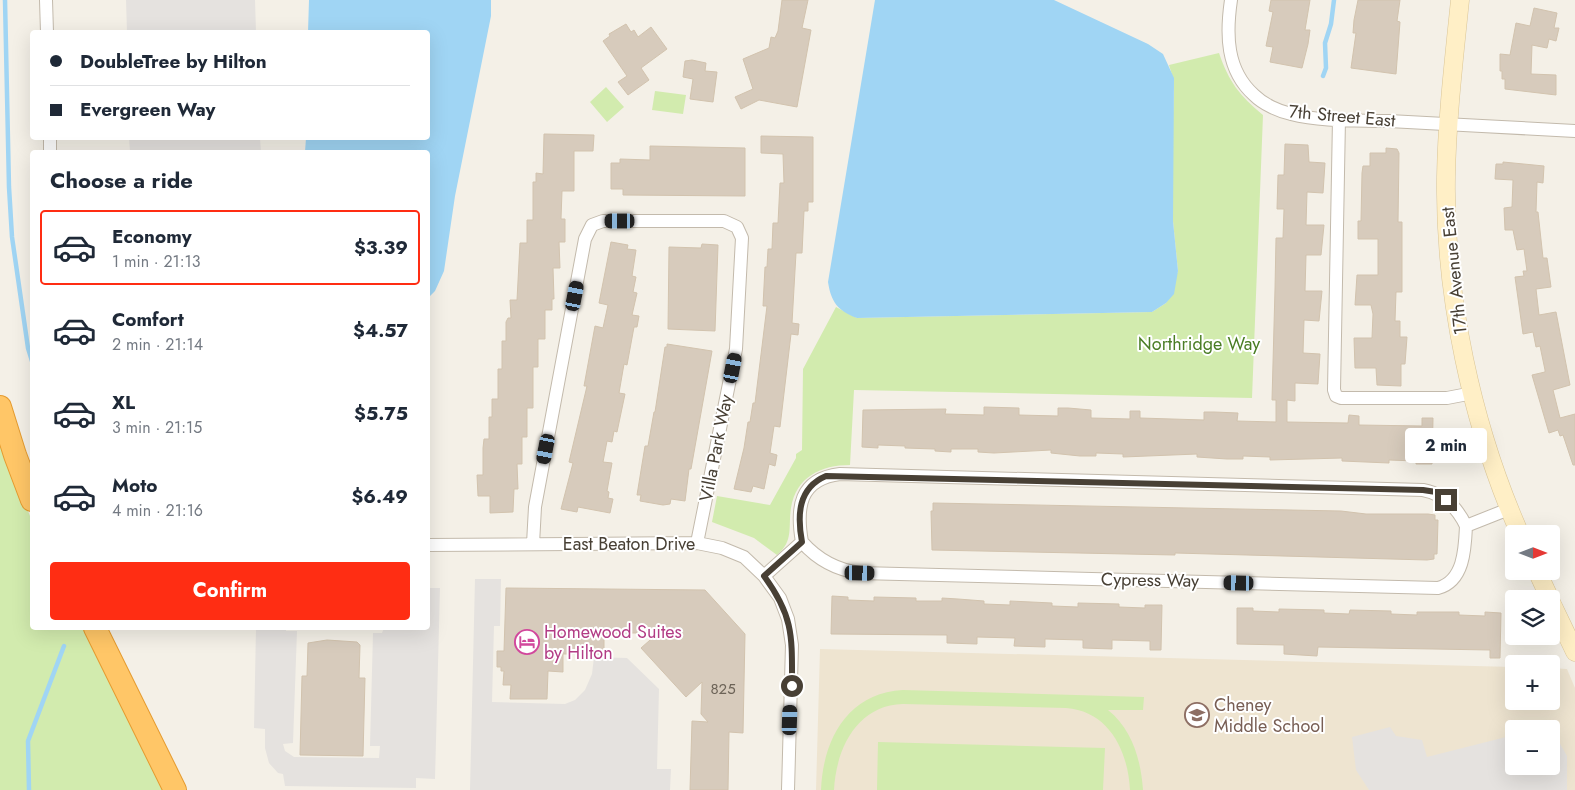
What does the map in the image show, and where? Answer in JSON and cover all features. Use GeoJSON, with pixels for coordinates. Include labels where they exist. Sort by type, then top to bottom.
{"type":"FeatureCollection","features":[{"type":"Feature","properties":{"kind":"highway"},"geometry":{"type":"LineString","coordinates":[[0,407],[30,495]]}},
{"type":"Feature","properties":{"kind":"highway"},"geometry":{"type":"LineString","coordinates":[[96,630],[175,790]]}},
{"type":"Feature","properties":{"kind":"street"},"geometry":{"type":"LineString","coordinates":[[46,0],[47,30]]}},
{"type":"Feature","properties":{"kind":"street","name":"7th Street East"},"geometry":{"type":"LineString","coordinates":[[1231,0],[1227,31],[1231,58],[1239,76],[1254,95],[1273,108],[1291,114],[1339,119],[1575,131]]}},
{"type":"Feature","properties":{"kind":"street","name":"17th Avenue East"},"geometry":{"type":"LineString","coordinates":[[1460,0],[1448,124],[1447,209],[1452,270],[1461,345],[1473,393],[1509,509],[1516,525]]}},
{"type":"Feature","properties":{"kind":"street"},"geometry":{"type":"LineString","coordinates":[[1339,119],[1334,390],[1336,396],[1342,398],[1447,398],[1473,393]]}},
{"type":"Feature","properties":{"kind":"street","name":"Villa Park Way"},"geometry":{"type":"LineString","coordinates":[[533,544],[535,507],[586,239],[592,225],[603,221],[724,221],[737,227],[742,238],[736,348],[697,543]]}},
{"type":"Feature","properties":{"kind":"street"},"geometry":{"type":"LineString","coordinates":[[764,576],[802,542],[798,521],[804,494],[816,480],[840,474],[1423,490],[1436,492],[1446,500],[1460,513],[1466,526],[1509,509]]}},
{"type":"Feature","properties":{"kind":"street","name":"Cypress Way"},"geometry":{"type":"LineString","coordinates":[[802,542],[833,566],[860,573],[1438,588],[1448,586],[1455,579],[1465,548],[1466,526]]}},
{"type":"Feature","properties":{"kind":"street","name":"East Beaton Drive"},"geometry":{"type":"LineString","coordinates":[[430,545],[697,543],[722,548],[744,557],[764,576],[780,598],[788,619],[792,645],[792,686],[788,790]]}},
{"type":"Feature","properties":{"kind":"street"},"geometry":{"type":"LineString","coordinates":[[1560,621],[1575,652]]}},
{"type":"Feature","properties":{"kind":"shaded area"},"geometry":{"type":"Polygon","coordinates":[[[126,0],[255,0],[256,30],[127,30],[126,0]]]}},
{"type":"Feature","properties":{"kind":"shaded area"},"geometry":{"type":"Polygon","coordinates":[[[129,140],[260,140],[261,150],[130,150],[129,140]]]}},
{"type":"Feature","properties":{"kind":"shaded area"},"geometry":{"type":"Polygon","coordinates":[[[475,579],[501,579],[500,626],[494,626],[492,702],[565,704],[575,700],[585,690],[592,674],[594,657],[627,658],[659,689],[657,769],[671,769],[670,790],[470,790],[475,579]]]}},
{"type":"Feature","properties":{"kind":"shaded area"},"geometry":{"type":"Polygon","coordinates":[[[430,588],[440,588],[435,779],[416,778],[416,788],[285,786],[283,774],[278,773],[269,763],[265,748],[265,729],[254,728],[256,630],[297,631],[293,743],[283,744],[285,751],[294,757],[379,758],[380,746],[370,746],[373,633],[382,633],[383,630],[430,630],[430,588]]]}},
{"type":"Feature","properties":{"kind":"shaded area","name":"Cheney Middle School"},"geometry":{"type":"Polygon","coordinates":[[[820,649],[1505,667],[1505,710],[1560,710],[1560,669],[1567,669],[1575,688],[1575,790],[816,790],[820,649]]]}},
{"type":"Feature","properties":{"kind":"shaded area"},"geometry":{"type":"Polygon","coordinates":[[[1390,727],[1396,736],[1422,740],[1427,757],[1505,737],[1505,775],[1560,775],[1560,744],[1567,756],[1567,790],[1369,790],[1356,770],[1352,737],[1390,727]]]}},
{"type":"Feature","properties":{"kind":"green space","name":"Northridge Way"},"geometry":{"type":"Polygon","coordinates":[[[1219,53],[1231,80],[1247,101],[1263,115],[1252,398],[854,390],[850,465],[820,470],[811,475],[798,488],[791,508],[788,539],[777,555],[754,538],[712,522],[717,496],[770,505],[796,458],[796,454],[802,450],[803,369],[836,307],[857,318],[1152,312],[1166,303],[1178,271],[1173,221],[1171,154],[1174,93],[1173,78],[1169,65],[1219,53]]]}},
{"type":"Feature","properties":{"kind":"green space"},"geometry":{"type":"Polygon","coordinates":[[[606,87],[624,107],[607,122],[590,102],[606,87]]]}},
{"type":"Feature","properties":{"kind":"green space"},"geometry":{"type":"Polygon","coordinates":[[[655,91],[686,95],[683,114],[652,110],[655,91]]]}},
{"type":"Feature","properties":{"kind":"green space"},"geometry":{"type":"Polygon","coordinates":[[[0,441],[30,516],[30,630],[85,630],[165,790],[0,790],[0,441]]]}},
{"type":"Feature","properties":{"kind":"green space"},"geometry":{"type":"Polygon","coordinates":[[[903,690],[1144,697],[1143,710],[1108,710],[1123,726],[1134,746],[1143,790],[1130,790],[1125,761],[1113,735],[1105,725],[1081,711],[1066,708],[903,704],[887,706],[873,712],[861,721],[852,732],[839,759],[834,790],[821,790],[827,753],[833,737],[842,722],[853,710],[867,700],[884,693],[903,690]]]}},
{"type":"Feature","properties":{"kind":"green space"},"geometry":{"type":"Polygon","coordinates":[[[878,742],[1105,748],[1103,790],[877,790],[878,742]]]}},
{"type":"Feature","properties":{"kind":"water"},"geometry":{"type":"Polygon","coordinates":[[[309,0],[491,0],[491,16],[455,196],[444,271],[435,291],[430,296],[430,150],[305,150],[306,140],[430,140],[430,30],[308,30],[309,0]]]}},
{"type":"Feature","properties":{"kind":"water"},"geometry":{"type":"Polygon","coordinates":[[[875,0],[1054,0],[1148,44],[1163,54],[1174,78],[1173,221],[1178,271],[1174,294],[1166,303],[1152,312],[857,318],[836,305],[828,282],[875,0]]]}},
{"type":"Feature","properties":{"kind":"building"},"geometry":{"type":"Polygon","coordinates":[[[782,0],[808,0],[802,28],[811,30],[797,107],[759,100],[741,109],[735,97],[753,89],[743,59],[769,48],[771,37],[775,38],[778,31],[782,0]]]}},
{"type":"Feature","properties":{"kind":"building"},"geometry":{"type":"Polygon","coordinates":[[[1271,0],[1310,0],[1305,30],[1310,30],[1302,68],[1270,62],[1273,47],[1266,46],[1273,12],[1269,11],[1271,0]]]}},
{"type":"Feature","properties":{"kind":"building"},"geometry":{"type":"Polygon","coordinates":[[[1358,0],[1400,0],[1397,21],[1400,22],[1396,74],[1351,68],[1356,33],[1353,33],[1354,20],[1358,0]]]}},
{"type":"Feature","properties":{"kind":"building"},"geometry":{"type":"Polygon","coordinates":[[[1534,8],[1557,13],[1554,28],[1559,28],[1556,41],[1549,39],[1547,48],[1532,45],[1531,74],[1556,75],[1556,95],[1505,89],[1505,79],[1502,79],[1500,54],[1510,55],[1516,23],[1530,26],[1534,8]]]}},
{"type":"Feature","properties":{"kind":"building"},"geometry":{"type":"Polygon","coordinates":[[[626,24],[631,32],[634,30],[638,37],[651,27],[667,49],[641,68],[649,80],[628,95],[618,82],[627,76],[603,41],[610,36],[609,34],[626,24]]]}},
{"type":"Feature","properties":{"kind":"building"},"geometry":{"type":"Polygon","coordinates":[[[692,60],[706,63],[705,71],[717,72],[713,102],[690,99],[693,79],[683,77],[685,61],[692,60]]]}},
{"type":"Feature","properties":{"kind":"building"},"geometry":{"type":"Polygon","coordinates":[[[544,134],[594,135],[593,151],[574,151],[574,191],[562,191],[561,219],[565,219],[565,242],[559,242],[560,268],[553,268],[554,299],[552,299],[552,310],[545,310],[545,339],[538,339],[538,367],[533,367],[533,408],[527,408],[527,437],[522,437],[522,464],[517,464],[518,489],[514,489],[513,512],[490,513],[490,496],[478,496],[477,475],[483,475],[484,439],[489,439],[489,417],[492,417],[492,399],[498,399],[498,369],[502,369],[502,341],[506,341],[506,322],[508,318],[511,318],[510,300],[517,300],[520,243],[527,243],[527,220],[533,220],[533,182],[536,182],[536,173],[543,174],[544,134]]]}},
{"type":"Feature","properties":{"kind":"building"},"geometry":{"type":"Polygon","coordinates":[[[761,136],[813,137],[813,202],[808,202],[808,211],[804,211],[802,253],[796,253],[792,323],[799,324],[798,335],[791,334],[780,427],[774,426],[770,453],[777,455],[775,466],[769,464],[764,489],[753,486],[751,492],[734,489],[748,422],[750,422],[753,403],[755,403],[767,306],[763,306],[765,267],[767,267],[768,249],[772,249],[773,223],[778,223],[780,183],[784,183],[783,154],[761,153],[761,136]]]}},
{"type":"Feature","properties":{"kind":"building"},"geometry":{"type":"Polygon","coordinates":[[[1285,144],[1308,145],[1309,162],[1325,163],[1323,193],[1307,192],[1306,225],[1324,225],[1321,255],[1306,255],[1305,291],[1322,291],[1319,321],[1304,320],[1303,353],[1320,354],[1318,384],[1295,383],[1295,401],[1287,400],[1287,422],[1348,423],[1349,415],[1359,416],[1359,425],[1422,426],[1422,418],[1433,418],[1432,464],[1416,464],[1416,461],[1389,460],[1389,463],[1342,461],[1342,458],[1270,460],[1270,457],[1243,456],[1243,459],[1227,459],[1197,457],[1197,454],[1123,457],[1123,454],[1096,453],[1096,456],[1080,456],[1051,453],[1051,450],[994,453],[978,452],[978,449],[951,449],[951,452],[935,451],[935,449],[905,448],[905,446],[878,445],[878,448],[862,447],[863,410],[946,409],[945,414],[984,415],[984,407],[1019,408],[1019,415],[1058,416],[1058,408],[1068,408],[1091,410],[1091,418],[1130,419],[1130,411],[1140,411],[1140,418],[1204,420],[1204,412],[1214,412],[1238,413],[1237,421],[1276,422],[1276,400],[1272,400],[1276,238],[1283,238],[1284,209],[1277,209],[1278,175],[1284,175],[1285,144]]]}},
{"type":"Feature","properties":{"kind":"building"},"geometry":{"type":"Polygon","coordinates":[[[650,146],[745,148],[745,196],[623,195],[623,189],[611,189],[611,163],[620,163],[620,159],[650,160],[650,146]]]}},
{"type":"Feature","properties":{"kind":"building"},"geometry":{"type":"Polygon","coordinates":[[[1386,148],[1397,149],[1399,153],[1398,222],[1402,222],[1402,292],[1396,292],[1395,321],[1400,321],[1400,337],[1407,337],[1405,364],[1401,364],[1401,386],[1377,385],[1376,368],[1355,368],[1354,338],[1372,338],[1373,314],[1371,305],[1355,305],[1357,275],[1378,275],[1378,239],[1358,239],[1358,221],[1361,221],[1362,173],[1363,166],[1370,166],[1370,153],[1386,153],[1386,148]]]}},
{"type":"Feature","properties":{"kind":"building"},"geometry":{"type":"Polygon","coordinates":[[[1503,162],[1544,166],[1543,183],[1537,182],[1536,212],[1538,212],[1543,258],[1547,258],[1551,287],[1536,289],[1539,315],[1556,312],[1570,385],[1553,390],[1560,418],[1575,414],[1575,465],[1573,465],[1563,435],[1560,436],[1558,430],[1549,433],[1532,375],[1545,372],[1545,370],[1540,346],[1536,347],[1533,332],[1523,334],[1515,277],[1524,276],[1523,271],[1527,271],[1524,249],[1517,250],[1513,230],[1505,230],[1504,208],[1512,207],[1513,180],[1495,179],[1496,164],[1503,164],[1503,162]]]}},
{"type":"Feature","properties":{"kind":"building"},"geometry":{"type":"Polygon","coordinates":[[[611,242],[628,245],[627,249],[636,250],[632,276],[636,277],[633,292],[637,293],[632,315],[639,316],[637,327],[634,327],[627,365],[624,364],[619,393],[625,394],[617,432],[614,431],[612,442],[607,441],[603,462],[612,463],[607,491],[609,492],[608,498],[613,499],[610,513],[578,507],[577,512],[561,509],[573,463],[569,462],[587,386],[584,386],[595,326],[603,328],[608,305],[599,303],[611,242]]]}},
{"type":"Feature","properties":{"kind":"building"},"geometry":{"type":"Polygon","coordinates":[[[702,244],[718,245],[715,331],[668,329],[669,247],[701,248],[702,244]]]}},
{"type":"Feature","properties":{"kind":"building"},"geometry":{"type":"Polygon","coordinates":[[[667,344],[712,351],[691,469],[689,469],[685,501],[671,499],[670,504],[663,505],[640,501],[641,495],[637,495],[645,446],[648,446],[667,344]]]}},
{"type":"Feature","properties":{"kind":"building"},"geometry":{"type":"Polygon","coordinates":[[[933,503],[1428,514],[1435,515],[1435,520],[1438,520],[1437,554],[1434,554],[1434,559],[1427,560],[1175,553],[1175,555],[932,550],[931,511],[933,511],[933,503]]]}},
{"type":"Feature","properties":{"kind":"building"},"geometry":{"type":"Polygon","coordinates":[[[506,588],[705,590],[745,634],[743,733],[729,732],[728,790],[690,790],[692,721],[708,722],[701,714],[702,682],[686,697],[641,648],[658,633],[604,633],[604,654],[563,654],[563,672],[548,671],[547,699],[510,699],[511,685],[503,685],[504,671],[501,671],[501,667],[497,667],[497,651],[504,651],[506,588]]]}},
{"type":"Feature","properties":{"kind":"building"},"geometry":{"type":"Polygon","coordinates":[[[832,596],[848,597],[848,600],[874,601],[874,597],[916,598],[916,601],[942,601],[942,598],[984,601],[984,604],[1010,605],[1010,601],[1052,603],[1052,606],[1078,607],[1078,603],[1119,604],[1119,607],[1145,608],[1145,605],[1162,605],[1161,650],[1150,650],[1150,641],[1112,640],[1112,649],[1083,648],[1083,640],[1045,639],[1045,647],[1014,646],[1015,638],[977,637],[977,644],[947,643],[947,635],[831,634],[832,596]]]}},
{"type":"Feature","properties":{"kind":"building"},"geometry":{"type":"Polygon","coordinates":[[[1237,608],[1253,608],[1253,611],[1279,612],[1279,609],[1324,610],[1324,613],[1349,614],[1350,610],[1391,611],[1391,614],[1417,615],[1417,612],[1459,612],[1459,615],[1485,616],[1485,612],[1501,613],[1500,658],[1490,658],[1490,650],[1318,647],[1317,656],[1284,654],[1284,645],[1237,644],[1237,608]]]}},
{"type":"Feature","properties":{"kind":"building"},"geometry":{"type":"Polygon","coordinates":[[[327,640],[357,642],[360,645],[359,678],[365,678],[363,756],[300,755],[302,676],[307,676],[308,643],[327,640]]]}},
{"type":"Feature","properties":{"kind":"waterway"},"geometry":{"type":"LineString","coordinates":[[5,0],[9,187],[12,237],[30,354]]}},
{"type":"Feature","properties":{"kind":"waterway"},"geometry":{"type":"LineString","coordinates":[[1323,76],[1326,68],[1325,43],[1331,24],[1334,0]]}},
{"type":"Feature","properties":{"kind":"waterway"},"geometry":{"type":"LineString","coordinates":[[29,790],[28,741],[64,646]]}},
{"type":"Feature","properties":{"kind":"place","name":"Homewood Suites by Hilton"},"geometry":{"type":"Point","coordinates":[527,642]}},
{"type":"Feature","properties":{"kind":"place","name":"Cheney Middle School"},"geometry":{"type":"Point","coordinates":[1197,715]}},
{"type":"Feature","properties":{"kind":"route"},"geometry":{"type":"LineString","coordinates":[[792,686],[792,645],[788,619],[780,598],[764,576],[782,562],[802,542],[798,521],[804,494],[816,480],[826,476],[840,474],[1423,490],[1436,492],[1446,500]]}}]}
